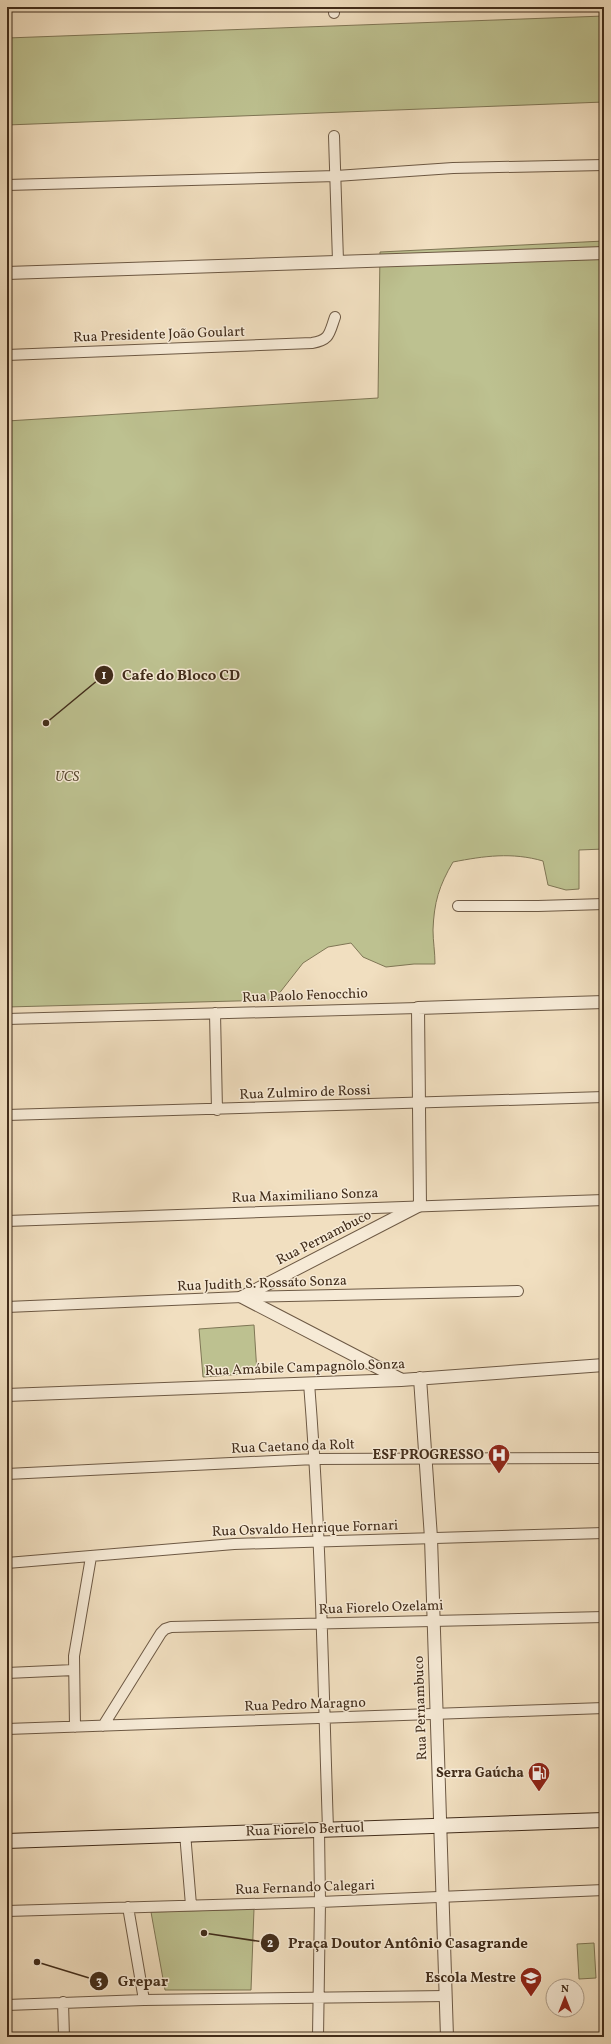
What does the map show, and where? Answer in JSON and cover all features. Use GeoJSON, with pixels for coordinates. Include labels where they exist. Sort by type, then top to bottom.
{"type":"FeatureCollection","features":[{"type":"Feature","properties":{"kind":"main road","name":"Rua Fiorelo Bertuol"},"geometry":{"type":"LineString","coordinates":[[7,1841],[604,1820]]}},
{"type":"Feature","properties":{"kind":"street"},"geometry":{"type":"LineString","coordinates":[[334,136],[338,261]]}},
{"type":"Feature","properties":{"kind":"street"},"geometry":{"type":"LineString","coordinates":[[7,185],[336,176],[453,168],[604,165]]}},
{"type":"Feature","properties":{"kind":"street"},"geometry":{"type":"LineString","coordinates":[[7,273],[604,253]]}},
{"type":"Feature","properties":{"kind":"street","name":"Rua Presidente João Goulart"},"geometry":{"type":"LineString","coordinates":[[7,355],[312,343],[323,341],[328,338],[335,317]]}},
{"type":"Feature","properties":{"kind":"street"},"geometry":{"type":"LineString","coordinates":[[458,906],[604,904]]}},
{"type":"Feature","properties":{"kind":"street","name":"Rua Paolo Fenocchio"},"geometry":{"type":"LineString","coordinates":[[7,1019],[604,1002]]}},
{"type":"Feature","properties":{"kind":"street"},"geometry":{"type":"LineString","coordinates":[[418,1008],[420,1205]]}},
{"type":"Feature","properties":{"kind":"street"},"geometry":{"type":"LineString","coordinates":[[215,1013],[217,1110]]}},
{"type":"Feature","properties":{"kind":"street","name":"Rua Zulmiro de Rossi"},"geometry":{"type":"LineString","coordinates":[[7,1116],[604,1097]]}},
{"type":"Feature","properties":{"kind":"street","name":"Rua Maximiliano Sonza"},"geometry":{"type":"LineString","coordinates":[[7,1221],[420,1205],[604,1200]]}},
{"type":"Feature","properties":{"kind":"street","name":"Rua Pernambuco"},"geometry":{"type":"LineString","coordinates":[[242,1298],[420,1205]]}},
{"type":"Feature","properties":{"kind":"street","name":"Rua Judith S. Rossato Sonza"},"geometry":{"type":"LineString","coordinates":[[7,1308],[242,1298],[518,1291]]}},
{"type":"Feature","properties":{"kind":"street"},"geometry":{"type":"LineString","coordinates":[[242,1298],[401,1380]]}},
{"type":"Feature","properties":{"kind":"street","name":"Rua Amábile Campagnolo Sonza"},"geometry":{"type":"LineString","coordinates":[[7,1395],[401,1380],[604,1366]]}},
{"type":"Feature","properties":{"kind":"street","name":"Rua Pernambuco"},"geometry":{"type":"LineString","coordinates":[[420,1378],[431,1538],[447,2037]]}},
{"type":"Feature","properties":{"kind":"street"},"geometry":{"type":"LineString","coordinates":[[309,1383],[315,1459],[319,1542],[320,1624],[324,1718],[318,2037]]}},
{"type":"Feature","properties":{"kind":"street","name":"Rua Caetano da Rolt"},"geometry":{"type":"LineString","coordinates":[[7,1474],[315,1459],[604,1458]]}},
{"type":"Feature","properties":{"kind":"street","name":"Rua Osvaldo Henrique Fornari"},"geometry":{"type":"LineString","coordinates":[[7,1563],[91,1557],[226,1544],[604,1533]]}},
{"type":"Feature","properties":{"kind":"street"},"geometry":{"type":"LineString","coordinates":[[75,1727],[74,1670],[91,1557]]}},
{"type":"Feature","properties":{"kind":"street","name":"Rua Fiorelo Ozelami"},"geometry":{"type":"LineString","coordinates":[[103,1726],[161,1633],[165,1629],[172,1627],[604,1617]]}},
{"type":"Feature","properties":{"kind":"street"},"geometry":{"type":"LineString","coordinates":[[7,1673],[74,1670]]}},
{"type":"Feature","properties":{"kind":"street","name":"Rua Pedro Maragno"},"geometry":{"type":"LineString","coordinates":[[7,1729],[604,1708]]}},
{"type":"Feature","properties":{"kind":"street"},"geometry":{"type":"LineString","coordinates":[[185,1834],[191,1905]]}},
{"type":"Feature","properties":{"kind":"street","name":"Rua Fernando Calegari"},"geometry":{"type":"LineString","coordinates":[[7,1911],[320,1902],[604,1890]]}},
{"type":"Feature","properties":{"kind":"street"},"geometry":{"type":"LineString","coordinates":[[128,1907],[144,2000]]}},
{"type":"Feature","properties":{"kind":"street"},"geometry":{"type":"LineString","coordinates":[[7,2005],[144,2000],[446,1996]]}},
{"type":"Feature","properties":{"kind":"street"},"geometry":{"type":"LineString","coordinates":[[63,2002],[64,2037]]}},
{"type":"Feature","properties":{"kind":"green space"},"geometry":{"type":"Polygon","coordinates":[[[604,16],[604,102],[7,125],[7,38],[604,16]]]}},
{"type":"Feature","properties":{"kind":"green space","name":"UCS"},"geometry":{"type":"Polygon","coordinates":[[[604,241],[604,849],[579,850],[579,889],[566,890],[548,885],[543,861],[532,858],[498,856],[453,862],[444,879],[436,903],[433,930],[435,964],[414,964],[386,967],[363,957],[351,943],[328,947],[303,963],[274,1000],[7,1007],[7,421],[378,398],[380,252],[604,241]]]}},
{"type":"Feature","properties":{"kind":"green space"},"geometry":{"type":"Polygon","coordinates":[[[254,1325],[257,1373],[203,1377],[199,1329],[254,1325]]]}},
{"type":"Feature","properties":{"kind":"green space"},"geometry":{"type":"Polygon","coordinates":[[[254,1909],[251,1990],[165,1990],[151,1912],[254,1909]]]}},
{"type":"Feature","properties":{"kind":"green space"},"geometry":{"type":"Polygon","coordinates":[[[594,1943],[596,1978],[579,1978],[577,1944],[594,1943]]]}},
{"type":"Feature","properties":{"kind":"place","name":"Cafe do Bloco CD"},"geometry":{"type":"Point","coordinates":[46,723]}},
{"type":"Feature","properties":{"kind":"place","name":"ESF PROGRESSO"},"geometry":{"type":"Point","coordinates":[499,1474]}},
{"type":"Feature","properties":{"kind":"place","name":"Serra Gaúcha"},"geometry":{"type":"Point","coordinates":[539,1792]}},
{"type":"Feature","properties":{"kind":"place","name":"Praça Doutor Antônio Casagrande"},"geometry":{"type":"Point","coordinates":[204,1933]}},
{"type":"Feature","properties":{"kind":"place","name":"Grepar"},"geometry":{"type":"Point","coordinates":[37,1962]}},
{"type":"Feature","properties":{"kind":"place","name":"Escola Mestre"},"geometry":{"type":"Point","coordinates":[531,1998]}}]}
